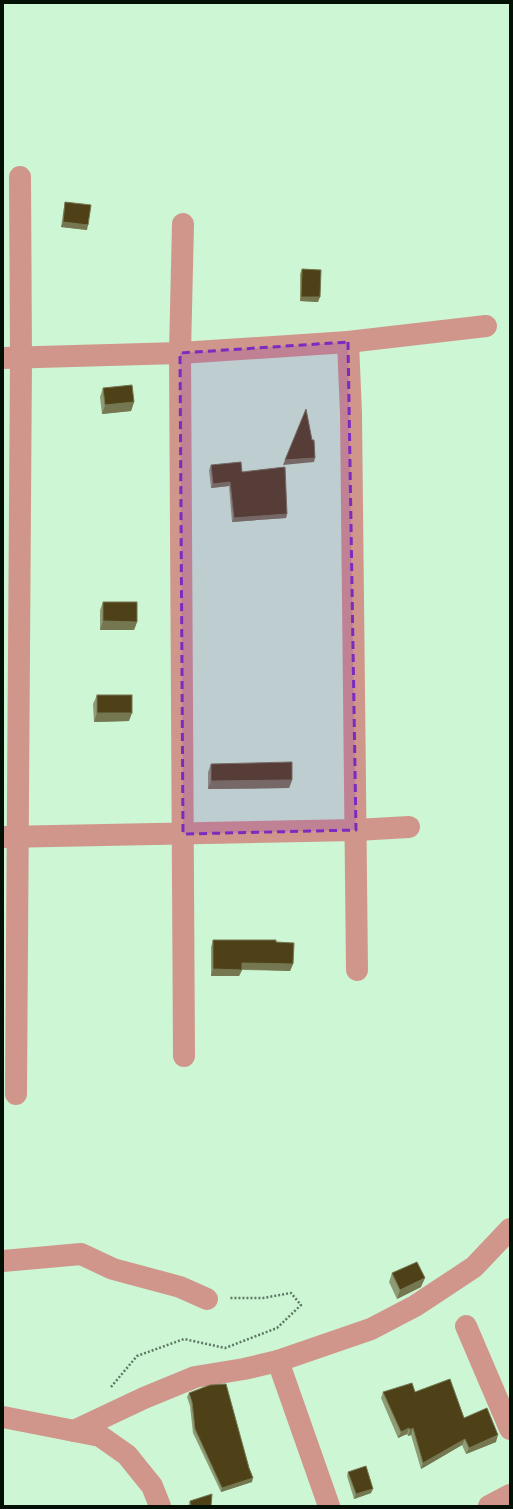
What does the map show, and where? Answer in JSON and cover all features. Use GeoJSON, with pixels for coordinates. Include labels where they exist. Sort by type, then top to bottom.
{"type":"FeatureCollection","features":[{"type":"Feature","properties":{"kind":"street"},"geometry":{"type":"LineString","coordinates":[[16,1094],[10,837],[11,530],[12,358],[20,178]]}},
{"type":"Feature","properties":{"kind":"street"},"geometry":{"type":"LineString","coordinates":[[183,224],[180,353],[184,1056]]}},
{"type":"Feature","properties":{"kind":"street"},"geometry":{"type":"LineString","coordinates":[[12,358],[180,353],[348,342],[486,326]]}},
{"type":"Feature","properties":{"kind":"street"},"geometry":{"type":"LineString","coordinates":[[348,342],[351,414],[357,970]]}},
{"type":"Feature","properties":{"kind":"street"},"geometry":{"type":"LineString","coordinates":[[10,837],[356,830],[409,827]]}},
{"type":"Feature","properties":{"kind":"street"},"geometry":{"type":"LineString","coordinates":[[74,1431],[144,1398],[195,1377],[244,1369],[278,1361],[371,1329],[415,1306],[474,1267],[510,1229]]}},
{"type":"Feature","properties":{"kind":"street"},"geometry":{"type":"LineString","coordinates":[[3,1262],[81,1254],[113,1269],[180,1287],[207,1299]]}},
{"type":"Feature","properties":{"kind":"street"},"geometry":{"type":"LineString","coordinates":[[466,1326],[510,1429]]}},
{"type":"Feature","properties":{"kind":"street"},"geometry":{"type":"LineString","coordinates":[[278,1361],[329,1506]]}},
{"type":"Feature","properties":{"kind":"street"},"geometry":{"type":"LineString","coordinates":[[3,1417],[100,1436],[127,1455],[152,1486],[160,1506]]}},
{"type":"Feature","properties":{"kind":"street"},"geometry":{"type":"LineString","coordinates":[[489,1506],[510,1495]]}},
{"type":"Feature","properties":{"kind":"path"},"geometry":{"type":"LineString","coordinates":[[109,1390],[137,1356],[184,1339],[226,1348],[277,1328],[301,1305],[290,1294],[263,1298],[207,1299]]}},
{"type":"Feature","properties":{"kind":"highlighted area"},"geometry":{"type":"Polygon","coordinates":[[[348,342],[356,830],[183,834],[180,353],[348,342]]]}},
{"type":"Feature","properties":{"kind":"building"},"geometry":{"type":"Polygon","coordinates":[[[65,202],[91,205],[88,225],[63,222],[65,202]]]}},
{"type":"Feature","properties":{"kind":"building"},"geometry":{"type":"Polygon","coordinates":[[[302,269],[321,270],[320,297],[301,297],[302,269]]]}},
{"type":"Feature","properties":{"kind":"building"},"geometry":{"type":"Polygon","coordinates":[[[132,385],[134,402],[105,405],[103,388],[132,385]]]}},
{"type":"Feature","properties":{"kind":"building"},"geometry":{"type":"Polygon","coordinates":[[[306,409],[312,440],[314,440],[315,458],[285,460],[306,409]]]}},
{"type":"Feature","properties":{"kind":"building"},"geometry":{"type":"Polygon","coordinates":[[[241,462],[242,472],[285,467],[287,514],[234,518],[230,482],[213,484],[211,465],[241,462]]]}},
{"type":"Feature","properties":{"kind":"building"},"geometry":{"type":"Polygon","coordinates":[[[103,602],[137,602],[137,622],[103,621],[103,602]]]}},
{"type":"Feature","properties":{"kind":"building"},"geometry":{"type":"Polygon","coordinates":[[[97,695],[132,695],[132,713],[97,713],[97,695]]]}},
{"type":"Feature","properties":{"kind":"building"},"geometry":{"type":"Polygon","coordinates":[[[292,762],[292,780],[211,781],[211,764],[292,762]]]}},
{"type":"Feature","properties":{"kind":"building"},"geometry":{"type":"Polygon","coordinates":[[[213,940],[276,940],[276,942],[294,943],[293,964],[242,963],[242,970],[213,969],[213,940]]]}},
{"type":"Feature","properties":{"kind":"building"},"geometry":{"type":"Polygon","coordinates":[[[417,1262],[425,1278],[400,1290],[392,1273],[417,1262]]]}},
{"type":"Feature","properties":{"kind":"building"},"geometry":{"type":"Polygon","coordinates":[[[450,1379],[464,1418],[487,1408],[498,1435],[469,1448],[465,1439],[423,1463],[413,1428],[410,1430],[409,1428],[401,1432],[383,1392],[412,1383],[415,1392],[450,1379]]]}},
{"type":"Feature","properties":{"kind":"building"},"geometry":{"type":"Polygon","coordinates":[[[226,1384],[253,1478],[222,1488],[195,1429],[192,1402],[189,1393],[210,1385],[226,1384]]]}},
{"type":"Feature","properties":{"kind":"building"},"geometry":{"type":"Polygon","coordinates":[[[366,1466],[373,1489],[356,1494],[348,1472],[366,1466]]]}},
{"type":"Feature","properties":{"kind":"building"},"geometry":{"type":"Polygon","coordinates":[[[212,1494],[211,1506],[191,1506],[190,1501],[212,1494]]]}}]}
